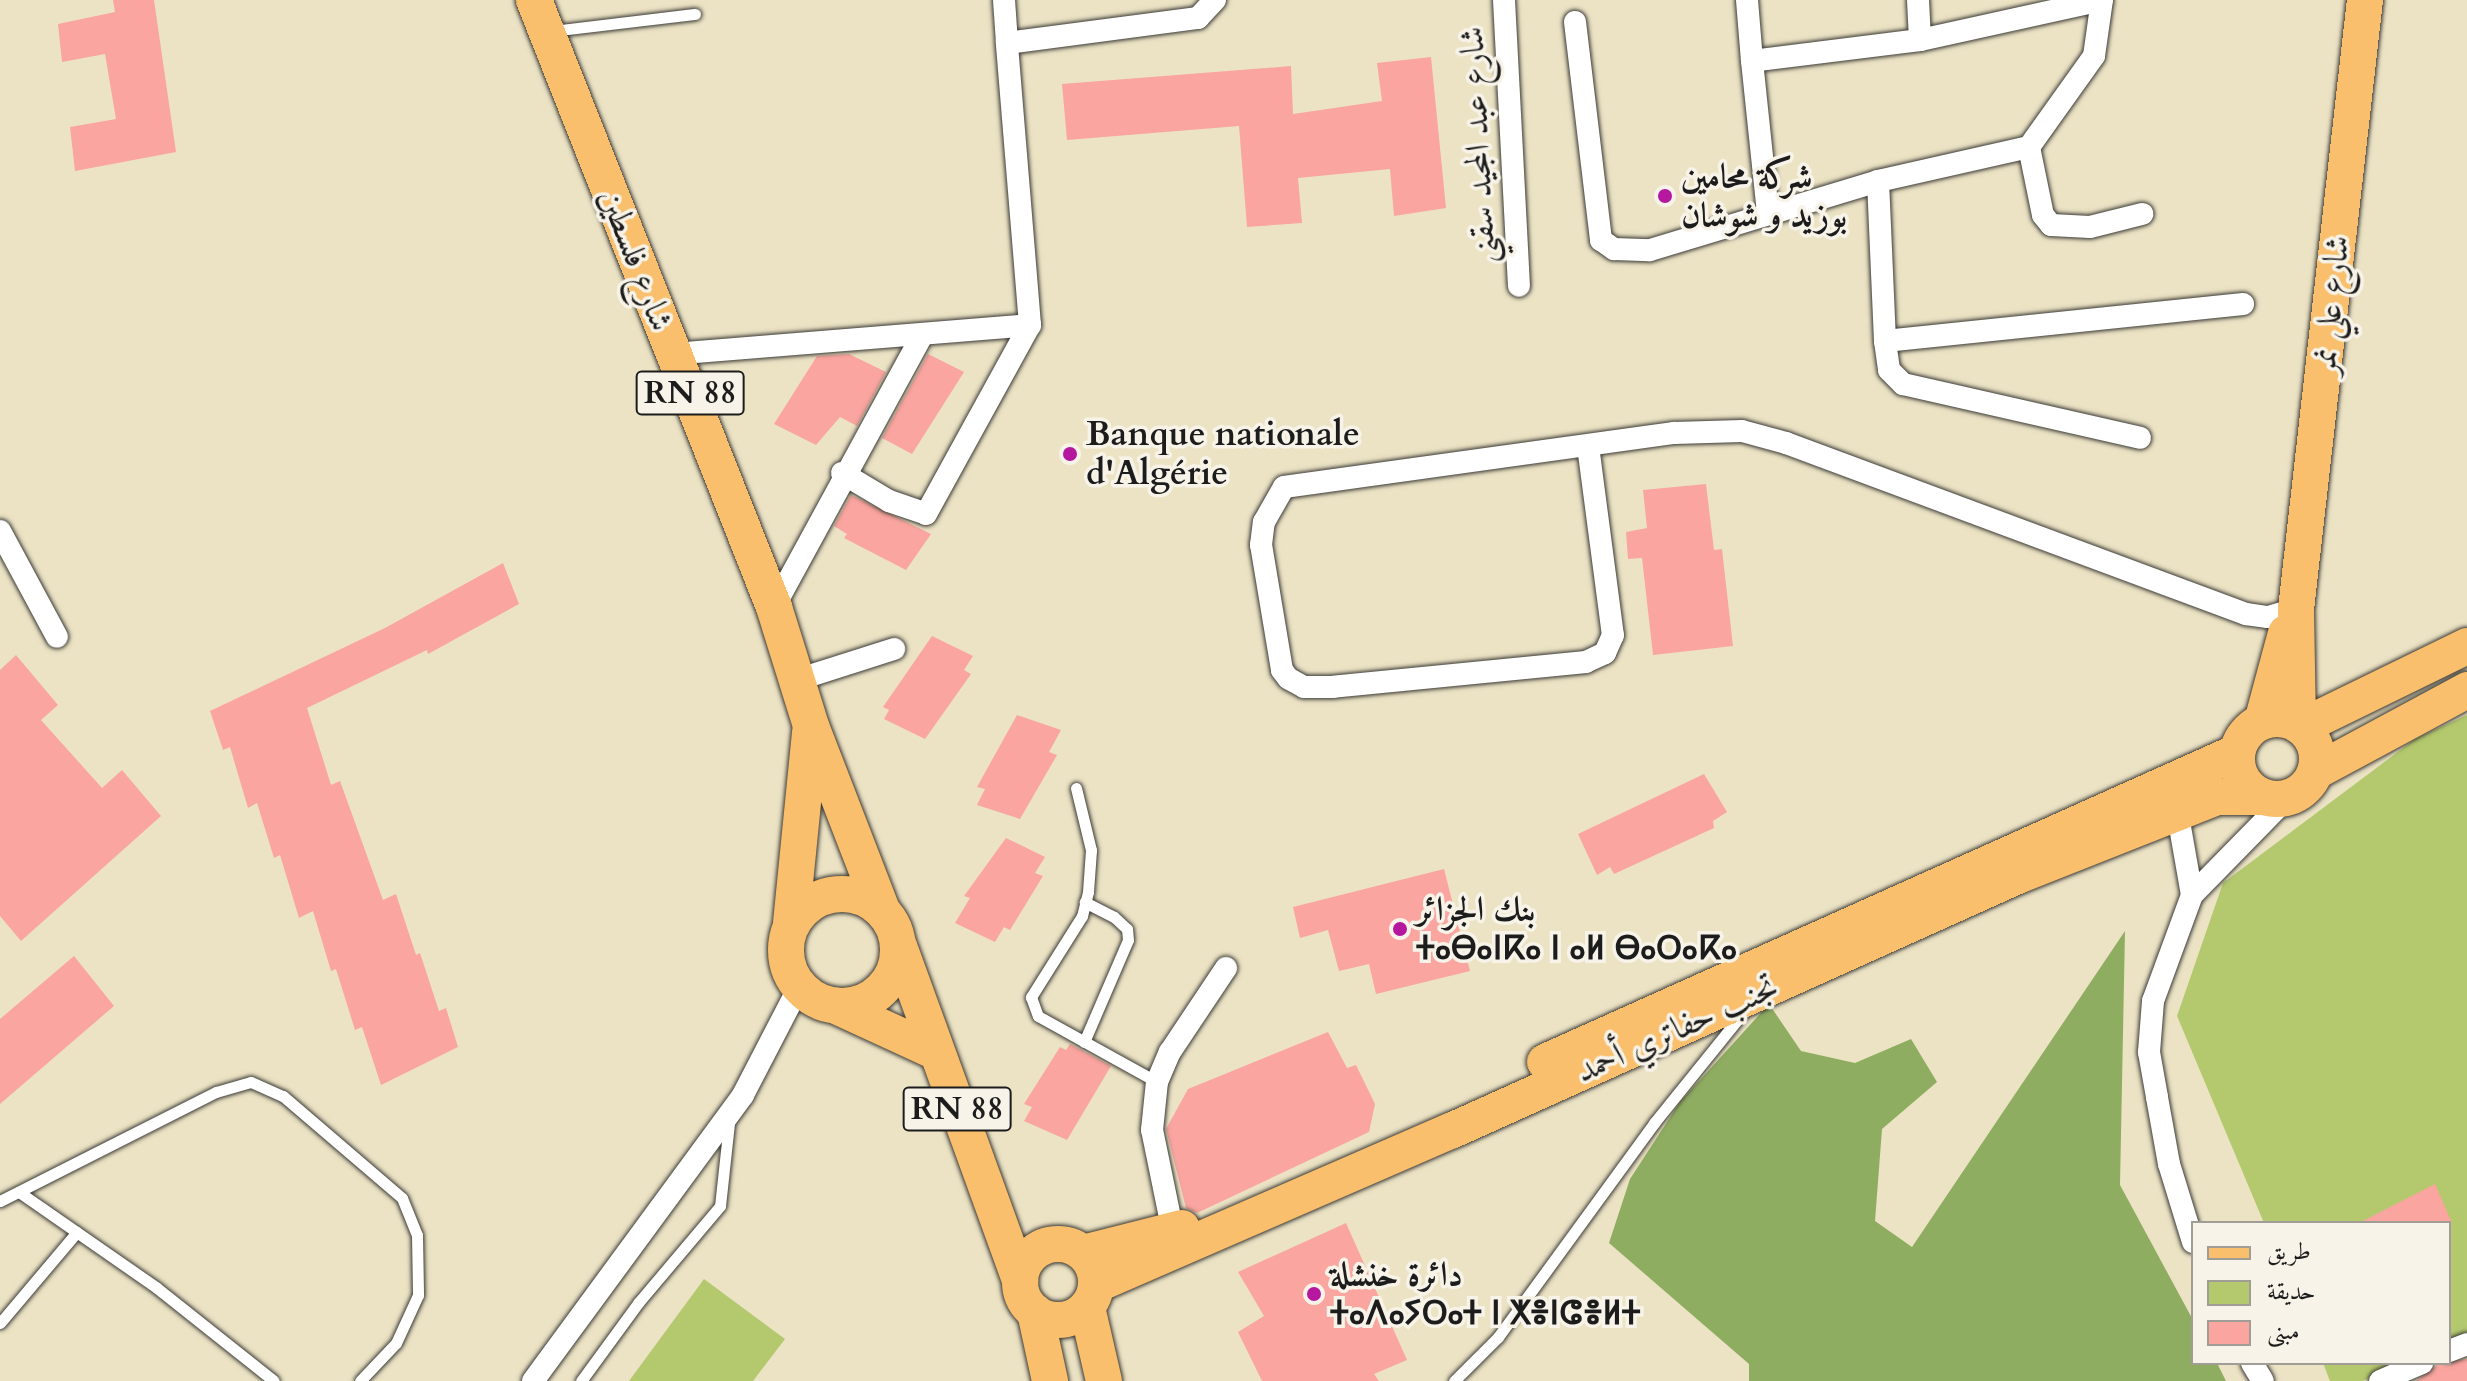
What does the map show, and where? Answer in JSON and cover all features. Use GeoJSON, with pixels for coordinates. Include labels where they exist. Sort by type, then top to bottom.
{"type":"FeatureCollection","features":[{"type":"Feature","properties":{"kind":"main road","name":"شارع علي نمر"},"geometry":{"type":"LineString","coordinates":[[2300,726],[2296,609],[2365,0]]}},
{"type":"Feature","properties":{"kind":"main road","name":"شارع فلسطين"},"geometry":{"type":"LineString","coordinates":[[549,25],[672,354],[774,607],[811,726]]}},
{"type":"Feature","properties":{"kind":"main road","name":"شارع علي نمر"},"geometry":{"type":"LineString","coordinates":[[2262,722],[2281,646],[2296,609]]}},
{"type":"Feature","properties":{"kind":"main road"},"geometry":{"type":"LineString","coordinates":[[2300,726],[2315,747],[2315,772],[2309,784],[2274,798],[2241,777],[2237,752],[2251,728],[2262,722],[2300,726],[2467,646]]}},
{"type":"Feature","properties":{"kind":"main road"},"geometry":{"type":"LineString","coordinates":[[2315,772],[2467,690]]}},
{"type":"Feature","properties":{"kind":"main road","name":"RN 88"},"geometry":{"type":"LineString","coordinates":[[811,726],[882,910]]}},
{"type":"Feature","properties":{"kind":"main road","name":"RN 88"},"geometry":{"type":"LineString","coordinates":[[791,923],[811,726]]}},
{"type":"Feature","properties":{"kind":"main road","name":"تجنب حفاتري أحمد"},"geometry":{"type":"LineString","coordinates":[[1089,1281],[1173,1232],[1617,1027],[2237,752]]}},
{"type":"Feature","properties":{"kind":"main road","name":"تجنب حفاتري أحمد"},"geometry":{"type":"LineString","coordinates":[[1089,1281],[2177,810],[2217,797],[2274,798]]}},
{"type":"Feature","properties":{"kind":"main road"},"geometry":{"type":"LineString","coordinates":[[833,894],[868,899],[882,910],[899,946],[897,963],[882,991],[868,1001],[836,1006],[799,987],[785,956],[791,923],[816,899],[833,894]]}},
{"type":"Feature","properties":{"kind":"main road","name":"RN 88"},"geometry":{"type":"LineString","coordinates":[[899,946],[934,1051],[1028,1296],[1050,1381]]}},
{"type":"Feature","properties":{"kind":"main road","name":"RN 88"},"geometry":{"type":"LineString","coordinates":[[836,1006],[934,1051]]}},
{"type":"Feature","properties":{"kind":"main road","name":"RN 88"},"geometry":{"type":"LineString","coordinates":[[980,1168],[1040,1249]]}},
{"type":"Feature","properties":{"kind":"main road"},"geometry":{"type":"LineString","coordinates":[[1089,1281],[1068,1318],[1028,1296],[1030,1257],[1040,1249],[1061,1244],[1089,1281],[1104,1381]]}},
{"type":"Feature","properties":{"kind":"street"},"geometry":{"type":"LineString","coordinates":[[842,473],[889,501],[926,514],[1030,325],[1004,0]]}},
{"type":"Feature","properties":{"kind":"street"},"geometry":{"type":"LineString","coordinates":[[1007,43],[1198,18],[1215,0]]}},
{"type":"Feature","properties":{"kind":"street","name":"شارع عبد المجيد سقني"},"geometry":{"type":"LineString","coordinates":[[1504,0],[1519,286]]}},
{"type":"Feature","properties":{"kind":"street"},"geometry":{"type":"LineString","coordinates":[[1747,0],[1768,212]]}},
{"type":"Feature","properties":{"kind":"street"},"geometry":{"type":"LineString","coordinates":[[1918,0],[1920,40]]}},
{"type":"Feature","properties":{"kind":"street"},"geometry":{"type":"LineString","coordinates":[[1575,22],[1601,240],[1614,249],[1650,250],[1878,181],[2029,147],[2094,56],[2102,0],[1920,40],[1752,61]]}},
{"type":"Feature","properties":{"kind":"street"},"geometry":{"type":"LineString","coordinates":[[2029,147],[2043,215],[2051,225],[2090,227],[2142,214]]}},
{"type":"Feature","properties":{"kind":"street"},"geometry":{"type":"LineString","coordinates":[[1878,181],[1885,341],[1889,370],[1903,384],[2140,438]]}},
{"type":"Feature","properties":{"kind":"street"},"geometry":{"type":"LineString","coordinates":[[1885,341],[2243,304]]}},
{"type":"Feature","properties":{"kind":"street"},"geometry":{"type":"LineString","coordinates":[[672,354],[1030,325]]}},
{"type":"Feature","properties":{"kind":"street"},"geometry":{"type":"LineString","coordinates":[[774,607],[842,473],[922,335]]}},
{"type":"Feature","properties":{"kind":"street"},"geometry":{"type":"LineString","coordinates":[[1588,446],[1613,635],[1605,653],[1586,662],[1333,687],[1304,687],[1288,678],[1282,670],[1261,545],[1264,522],[1284,487],[1674,433],[1742,431],[2019,526],[2246,614],[2268,617],[2296,609]]}},
{"type":"Feature","properties":{"kind":"street"},"geometry":{"type":"LineString","coordinates":[[0,531],[57,637]]}},
{"type":"Feature","properties":{"kind":"street"},"geometry":{"type":"LineString","coordinates":[[797,680],[894,649]]}},
{"type":"Feature","properties":{"kind":"street"},"geometry":{"type":"LineString","coordinates":[[2191,1236],[2169,1164],[2149,1052],[2153,1001],[2192,895],[2274,798]]}},
{"type":"Feature","properties":{"kind":"street"},"geometry":{"type":"LineString","coordinates":[[2177,810],[2192,895]]}},
{"type":"Feature","properties":{"kind":"street"},"geometry":{"type":"LineString","coordinates":[[1173,1232],[1152,1130],[1157,1082],[1170,1052],[1226,968]]}},
{"type":"Feature","properties":{"kind":"street"},"geometry":{"type":"LineString","coordinates":[[533,1381],[730,1113],[799,987]]}},
{"type":"Feature","properties":{"kind":"street"},"geometry":{"type":"LineString","coordinates":[[2380,1381],[2417,1365]]}},
{"type":"Feature","properties":{"kind":"lane"},"geometry":{"type":"LineString","coordinates":[[549,25],[695,14]]}},
{"type":"Feature","properties":{"kind":"lane"},"geometry":{"type":"LineString","coordinates":[[1076,788],[1091,850],[1085,902],[1031,997],[1038,1016],[1157,1082]]}},
{"type":"Feature","properties":{"kind":"lane"},"geometry":{"type":"LineString","coordinates":[[1084,1042],[1128,940],[1120,923],[1085,902]]}},
{"type":"Feature","properties":{"kind":"lane"},"geometry":{"type":"LineString","coordinates":[[1454,1381],[1498,1337],[1654,1123],[1759,993]]}},
{"type":"Feature","properties":{"kind":"lane"},"geometry":{"type":"LineString","coordinates":[[0,1201],[216,1092],[251,1082],[283,1096],[402,1198],[417,1235],[418,1295],[396,1343],[360,1381]]}},
{"type":"Feature","properties":{"kind":"lane"},"geometry":{"type":"LineString","coordinates":[[581,1381],[638,1303],[720,1206],[730,1113]]}},
{"type":"Feature","properties":{"kind":"lane"},"geometry":{"type":"LineString","coordinates":[[19,1192],[77,1232],[274,1381]]}},
{"type":"Feature","properties":{"kind":"lane"},"geometry":{"type":"LineString","coordinates":[[0,1323],[77,1232]]}},
{"type":"Feature","properties":{"kind":"green space"},"geometry":{"type":"Polygon","coordinates":[[[2467,715],[2467,1333],[2451,1341],[2451,1221],[2263,1221],[2177,1016],[2223,883],[2415,739],[2467,715]]]}},
{"type":"Feature","properties":{"kind":"green space"},"geometry":{"type":"Polygon","coordinates":[[[2125,931],[2120,1185],[2191,1316],[2191,1365],[2218,1365],[2226,1381],[1749,1381],[1749,1364],[1609,1243],[1630,1179],[1680,1102],[1769,1004],[1801,1051],[1855,1063],[1911,1039],[1937,1082],[1882,1129],[1875,1221],[1912,1247],[2125,931]]]}},
{"type":"Feature","properties":{"kind":"green space"},"geometry":{"type":"Polygon","coordinates":[[[704,1279],[785,1339],[753,1381],[629,1381],[704,1279]]]}},
{"type":"Feature","properties":{"kind":"green space"},"geometry":{"type":"Polygon","coordinates":[[[2324,1365],[2398,1365],[2363,1381],[2330,1381],[2324,1365]]]}},
{"type":"Feature","properties":{"kind":"building"},"geometry":{"type":"Polygon","coordinates":[[[113,0],[154,0],[176,152],[75,171],[70,127],[116,119],[105,54],[62,62],[58,24],[115,12],[113,0]]]}},
{"type":"Feature","properties":{"kind":"building"},"geometry":{"type":"Polygon","coordinates":[[[1431,57],[1446,208],[1394,216],[1390,169],[1298,178],[1302,223],[1247,227],[1239,126],[1067,140],[1062,84],[1291,66],[1293,114],[1382,101],[1377,63],[1431,57]]]}},
{"type":"Feature","properties":{"kind":"building"},"geometry":{"type":"Polygon","coordinates":[[[849,354],[886,372],[857,426],[840,417],[816,445],[774,424],[817,356],[849,354]]]}},
{"type":"Feature","properties":{"kind":"building"},"geometry":{"type":"Polygon","coordinates":[[[928,354],[964,372],[912,454],[882,438],[928,354]]]}},
{"type":"Feature","properties":{"kind":"building"},"geometry":{"type":"Polygon","coordinates":[[[1706,484],[1714,550],[1722,549],[1733,646],[1653,655],[1642,558],[1628,559],[1626,532],[1647,528],[1643,490],[1706,484]]]}},
{"type":"Feature","properties":{"kind":"building"},"geometry":{"type":"Polygon","coordinates":[[[851,495],[931,534],[906,570],[844,538],[847,534],[834,526],[851,495]]]}},
{"type":"Feature","properties":{"kind":"building"},"geometry":{"type":"Polygon","coordinates":[[[503,563],[519,604],[428,654],[427,650],[307,708],[331,785],[340,781],[383,900],[396,894],[416,955],[420,953],[439,1011],[446,1008],[458,1047],[381,1085],[362,1027],[355,1030],[336,969],[331,971],[313,911],[299,918],[280,855],[274,858],[257,803],[248,808],[230,747],[223,750],[210,711],[385,628],[503,563]]]}},
{"type":"Feature","properties":{"kind":"building"},"geometry":{"type":"Polygon","coordinates":[[[932,636],[973,656],[964,670],[971,674],[925,739],[884,719],[889,710],[883,707],[932,636]]]}},
{"type":"Feature","properties":{"kind":"building"},"geometry":{"type":"Polygon","coordinates":[[[16,655],[58,705],[41,720],[102,788],[122,770],[161,816],[21,941],[0,916],[0,670],[16,655]]]}},
{"type":"Feature","properties":{"kind":"building"},"geometry":{"type":"Polygon","coordinates":[[[1017,715],[1061,730],[1049,752],[1057,755],[1020,819],[977,805],[985,789],[977,787],[1017,715]]]}},
{"type":"Feature","properties":{"kind":"building"},"geometry":{"type":"Polygon","coordinates":[[[1704,774],[1727,812],[1713,821],[1714,828],[1614,874],[1610,867],[1597,875],[1578,834],[1704,774]]]}},
{"type":"Feature","properties":{"kind":"building"},"geometry":{"type":"Polygon","coordinates":[[[1006,838],[1045,857],[1035,873],[1043,876],[1010,930],[1004,927],[995,942],[955,923],[970,898],[964,896],[1006,838]]]}},
{"type":"Feature","properties":{"kind":"building"},"geometry":{"type":"Polygon","coordinates":[[[1444,869],[1470,971],[1376,994],[1369,964],[1339,971],[1328,930],[1300,938],[1293,907],[1444,869]]]}},
{"type":"Feature","properties":{"kind":"building"},"geometry":{"type":"Polygon","coordinates":[[[74,956],[114,1006],[0,1104],[0,1019],[74,956]]]}},
{"type":"Feature","properties":{"kind":"building"},"geometry":{"type":"Polygon","coordinates":[[[1328,1032],[1347,1068],[1356,1065],[1375,1104],[1369,1132],[1197,1213],[1186,1208],[1166,1129],[1188,1089],[1328,1032]]]}},
{"type":"Feature","properties":{"kind":"building"},"geometry":{"type":"Polygon","coordinates":[[[1070,1044],[1111,1066],[1067,1140],[1024,1121],[1032,1107],[1024,1104],[1060,1047],[1066,1050],[1070,1044]]]}},
{"type":"Feature","properties":{"kind":"building"},"geometry":{"type":"Polygon","coordinates":[[[2435,1184],[2452,1223],[2451,1221],[2363,1221],[2435,1184]]]}},
{"type":"Feature","properties":{"kind":"building","name":"دائرة خنشلة ⵜⴰⴷⴰⵢⵔⴰⵜ ⵏ ⵅⴻⵏⵛⴻⵍⵜ"},"geometry":{"type":"Polygon","coordinates":[[[1346,1223],[1407,1360],[1374,1374],[1379,1381],[1262,1381],[1238,1332],[1264,1316],[1238,1272],[1346,1223]]]}},
{"type":"Feature","properties":{"kind":"building"},"geometry":{"type":"Polygon","coordinates":[[[2467,1359],[2467,1381],[2416,1381],[2437,1365],[2451,1365],[2451,1361],[2467,1359]]]}},
{"type":"Feature","properties":{"kind":"place","name":"شركة محامين بوزيد و شوشان"},"geometry":{"type":"Point","coordinates":[1665,196]}},
{"type":"Feature","properties":{"kind":"place","name":"Banque nationale d'Algérie"},"geometry":{"type":"Point","coordinates":[1070,454]}},
{"type":"Feature","properties":{"kind":"place","name":"بنك الجزائر ⵜⴰⴱⴰⵏⴽⴰ ⵏ ⴰⵍ ⴱⴰⵔⴰⴽⴰ"},"geometry":{"type":"Point","coordinates":[1400,929]}},
{"type":"Feature","properties":{"kind":"place","name":"دائرة خنشلة ⵜⴰⴷⴰⵢⵔⴰⵜ ⵏ ⵅⴻⵏⵛⴻⵍⵜ"},"geometry":{"type":"Point","coordinates":[1314,1294]}}]}
